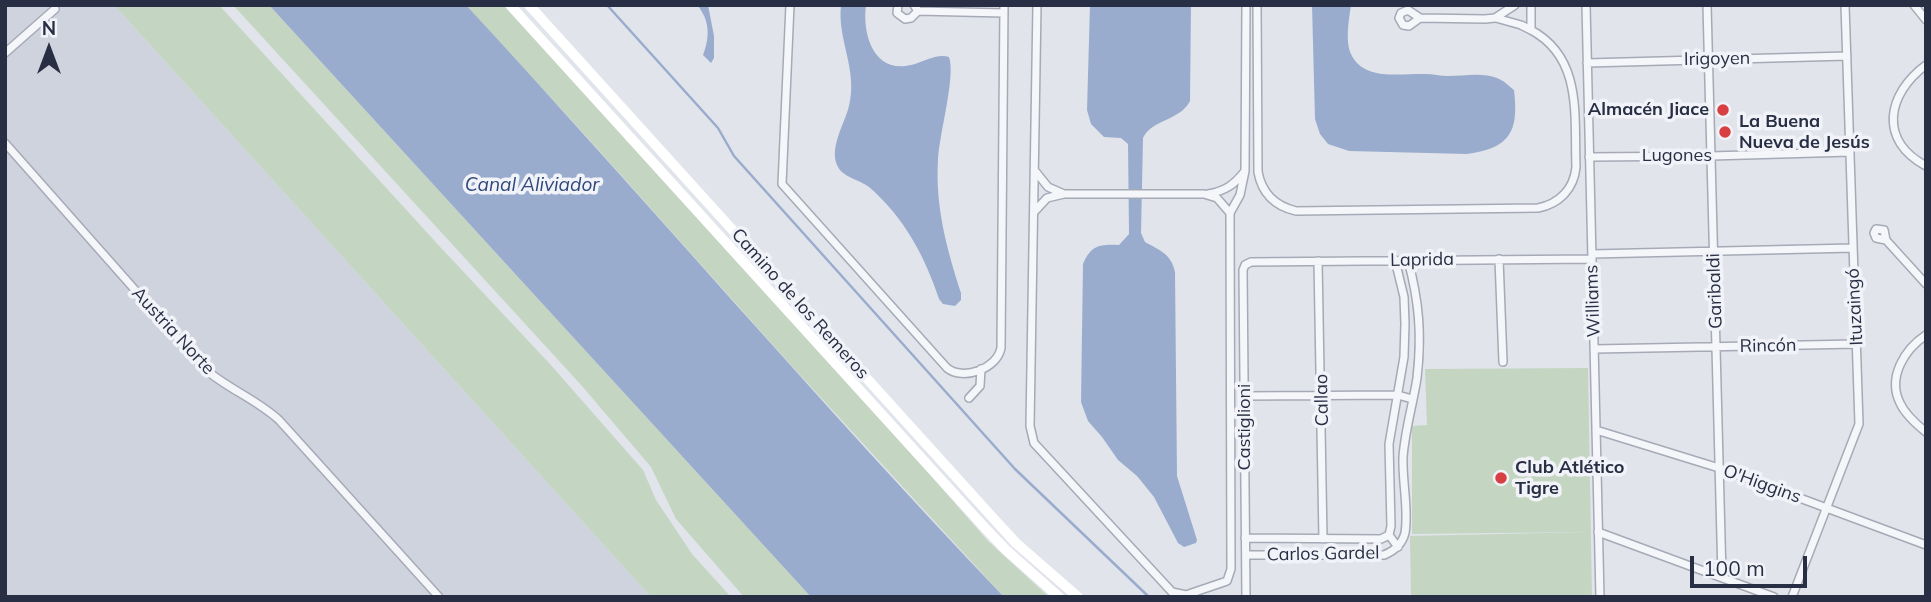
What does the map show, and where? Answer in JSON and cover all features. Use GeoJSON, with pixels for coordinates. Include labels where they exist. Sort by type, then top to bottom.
{"type":"FeatureCollection","features":[{"type":"Feature","properties":{"kind":"main road","name":"Camino de los Remeros"},"geometry":{"type":"LineString","coordinates":[[510,5],[985,528],[1059,597]]}},
{"type":"Feature","properties":{"kind":"main road","name":"Camino de los Remeros"},"geometry":{"type":"LineString","coordinates":[[529,5],[1002,527],[1078,597]]}},
{"type":"Feature","properties":{"kind":"street"},"geometry":{"type":"LineString","coordinates":[[790,5],[782,176],[785,189],[947,368],[956,374],[981,369],[995,362],[1001,348],[1004,9],[916,8],[911,18],[905,19],[897,13],[898,5]]}},
{"type":"Feature","properties":{"kind":"street"},"geometry":{"type":"LineString","coordinates":[[1037,5],[1030,426],[1034,443],[1172,592],[1178,595],[1186,595],[1227,581],[1230,576],[1230,213],[1240,195],[1245,171],[1246,5]]}},
{"type":"Feature","properties":{"kind":"street"},"geometry":{"type":"LineString","coordinates":[[1257,5],[1258,172],[1264,192],[1276,203],[1296,211],[1538,208],[1562,198],[1575,177],[1576,167],[1572,81],[1562,56],[1545,37],[1510,21],[1495,18],[1420,18]]}},
{"type":"Feature","properties":{"kind":"street"},"geometry":{"type":"LineString","coordinates":[[1495,18],[1515,5]]}},
{"type":"Feature","properties":{"kind":"street"},"geometry":{"type":"LineString","coordinates":[[1531,5],[1531,30]]}},
{"type":"Feature","properties":{"kind":"street","name":"Williams"},"geometry":{"type":"LineString","coordinates":[[1586,5],[1600,597]]}},
{"type":"Feature","properties":{"kind":"street","name":"Garibaldi"},"geometry":{"type":"LineString","coordinates":[[1707,5],[1722,576]]}},
{"type":"Feature","properties":{"kind":"street","name":"Ituzaingó"},"geometry":{"type":"LineString","coordinates":[[1792,597],[1859,424],[1845,5]]}},
{"type":"Feature","properties":{"kind":"street"},"geometry":{"type":"LineString","coordinates":[[1914,5],[1926,20]]}},
{"type":"Feature","properties":{"kind":"street"},"geometry":{"type":"LineString","coordinates":[[5,53],[55,9]]}},
{"type":"Feature","properties":{"kind":"street","name":"Irigoyen"},"geometry":{"type":"LineString","coordinates":[[1587,63],[1847,56]]}},
{"type":"Feature","properties":{"kind":"street"},"geometry":{"type":"LineString","coordinates":[[1926,65],[1910,77],[1899,93],[1892,118],[1898,138],[1913,158],[1926,166]]}},
{"type":"Feature","properties":{"kind":"street","name":"Austria Norte"},"geometry":{"type":"LineString","coordinates":[[5,143],[205,369],[219,380],[253,398],[279,420],[439,597]]}},
{"type":"Feature","properties":{"kind":"street","name":"Lugones"},"geometry":{"type":"LineString","coordinates":[[1589,157],[1850,152]]}},
{"type":"Feature","properties":{"kind":"street"},"geometry":{"type":"LineString","coordinates":[[1035,170],[1040,180],[1048,187],[1064,194]]}},
{"type":"Feature","properties":{"kind":"street"},"geometry":{"type":"LineString","coordinates":[[1034,212],[1047,198],[1064,194],[1204,194],[1226,190],[1237,182],[1245,171]]}},
{"type":"Feature","properties":{"kind":"street"},"geometry":{"type":"LineString","coordinates":[[1204,194],[1217,198],[1230,213]]}},
{"type":"Feature","properties":{"kind":"street"},"geometry":{"type":"LineString","coordinates":[[1886,240],[1926,284]]}},
{"type":"Feature","properties":{"kind":"street","name":"Laprida"},"geometry":{"type":"LineString","coordinates":[[1251,262],[1499,259],[1714,250],[1853,248]]}},
{"type":"Feature","properties":{"kind":"street"},"geometry":{"type":"LineString","coordinates":[[1499,259],[1503,362]]}},
{"type":"Feature","properties":{"kind":"street"},"geometry":{"type":"LineString","coordinates":[[1395,260],[1404,297],[1405,324],[1404,357],[1389,444],[1389,535],[1398,547],[1405,534],[1403,460],[1418,360],[1420,319],[1408,260]]}},
{"type":"Feature","properties":{"kind":"street","name":"Callao"},"geometry":{"type":"LineString","coordinates":[[1318,261],[1323,539]]}},
{"type":"Feature","properties":{"kind":"street","name":"Castiglioni"},"geometry":{"type":"LineString","coordinates":[[1246,597],[1243,270],[1245,265],[1251,262]]}},
{"type":"Feature","properties":{"kind":"street"},"geometry":{"type":"LineString","coordinates":[[1926,335],[1903,357],[1896,387],[1904,409],[1926,432]]}},
{"type":"Feature","properties":{"kind":"street","name":"Rincón"},"geometry":{"type":"LineString","coordinates":[[1595,349],[1857,344]]}},
{"type":"Feature","properties":{"kind":"street"},"geometry":{"type":"LineString","coordinates":[[969,398],[980,386],[981,369]]}},
{"type":"Feature","properties":{"kind":"street"},"geometry":{"type":"LineString","coordinates":[[1245,396],[1398,395],[1412,399]]}},
{"type":"Feature","properties":{"kind":"street","name":"O'Higgins"},"geometry":{"type":"LineString","coordinates":[[1596,430],[1719,468],[1926,545]]}},
{"type":"Feature","properties":{"kind":"street"},"geometry":{"type":"LineString","coordinates":[[1598,532],[1774,597]]}},
{"type":"Feature","properties":{"kind":"street","name":"Carlos Gardel"},"geometry":{"type":"LineString","coordinates":[[1245,538],[1381,539],[1389,535]]}},
{"type":"Feature","properties":{"kind":"street","name":"Carlos Gardel"},"geometry":{"type":"LineString","coordinates":[[1245,555],[1384,555],[1398,547]]}},
{"type":"Feature","properties":{"kind":"shaded area"},"geometry":{"type":"Polygon","coordinates":[[[5,5],[114,5],[651,597],[5,597],[5,5]]]}},
{"type":"Feature","properties":{"kind":"green space"},"geometry":{"type":"Polygon","coordinates":[[[114,5],[219,5],[549,363],[643,470],[656,500],[692,554],[731,597],[651,597],[114,5]]]}},
{"type":"Feature","properties":{"kind":"green space"},"geometry":{"type":"Polygon","coordinates":[[[233,5],[269,5],[811,597],[744,597],[676,519],[651,467],[582,386],[233,5]]]}},
{"type":"Feature","properties":{"kind":"green space"},"geometry":{"type":"Polygon","coordinates":[[[466,5],[505,5],[899,439],[988,541],[1049,597],[1004,597],[466,5]]]}},
{"type":"Feature","properties":{"kind":"green space","name":"Club Atlético Tigre"},"geometry":{"type":"Polygon","coordinates":[[[1588,368],[1592,597],[1411,597],[1410,536],[1587,532],[1412,534],[1412,426],[1427,425],[1425,369],[1588,368]]]}},
{"type":"Feature","properties":{"kind":"water","name":"Canal Aliviador"},"geometry":{"type":"Polygon","coordinates":[[[269,5],[466,5],[868,451],[1004,597],[811,597],[269,5]]]}},
{"type":"Feature","properties":{"kind":"water"},"geometry":{"type":"Polygon","coordinates":[[[697,5],[708,5],[714,36],[714,58],[711,63],[703,55],[708,29],[697,5]]]}},
{"type":"Feature","properties":{"kind":"water"},"geometry":{"type":"Polygon","coordinates":[[[841,5],[866,5],[869,40],[879,58],[888,64],[911,65],[935,57],[949,57],[949,91],[939,149],[938,194],[943,228],[961,293],[961,300],[955,306],[943,304],[939,299],[920,252],[892,211],[869,187],[844,173],[835,160],[836,144],[851,92],[841,5]]]}},
{"type":"Feature","properties":{"kind":"water"},"geometry":{"type":"Polygon","coordinates":[[[1090,5],[1191,5],[1190,101],[1180,113],[1153,127],[1143,138],[1141,233],[1145,242],[1167,256],[1175,272],[1177,476],[1197,540],[1196,543],[1184,547],[1178,543],[1154,497],[1137,476],[1118,460],[1088,421],[1081,402],[1083,264],[1093,249],[1119,245],[1129,234],[1128,144],[1121,138],[1104,137],[1091,124],[1087,110],[1090,5]]]}},
{"type":"Feature","properties":{"kind":"water"},"geometry":{"type":"Polygon","coordinates":[[[1312,5],[1351,5],[1349,49],[1357,63],[1365,69],[1384,74],[1485,75],[1504,82],[1514,90],[1515,117],[1508,136],[1493,147],[1467,154],[1349,151],[1328,144],[1320,134],[1315,119],[1312,5]]]}},
{"type":"Feature","properties":{"kind":"waterway"},"geometry":{"type":"LineString","coordinates":[[607,5],[718,128],[734,156],[1015,469],[1149,597]]}},
{"type":"Feature","properties":{"kind":"place","name":"Almacén Jiace"},"geometry":{"type":"Point","coordinates":[1723,110]}},
{"type":"Feature","properties":{"kind":"place","name":"La Buena Nueva de Jesús"},"geometry":{"type":"Point","coordinates":[1725,132]}},
{"type":"Feature","properties":{"kind":"place","name":"Club Atlético Tigre"},"geometry":{"type":"Point","coordinates":[1501,478]}}]}
